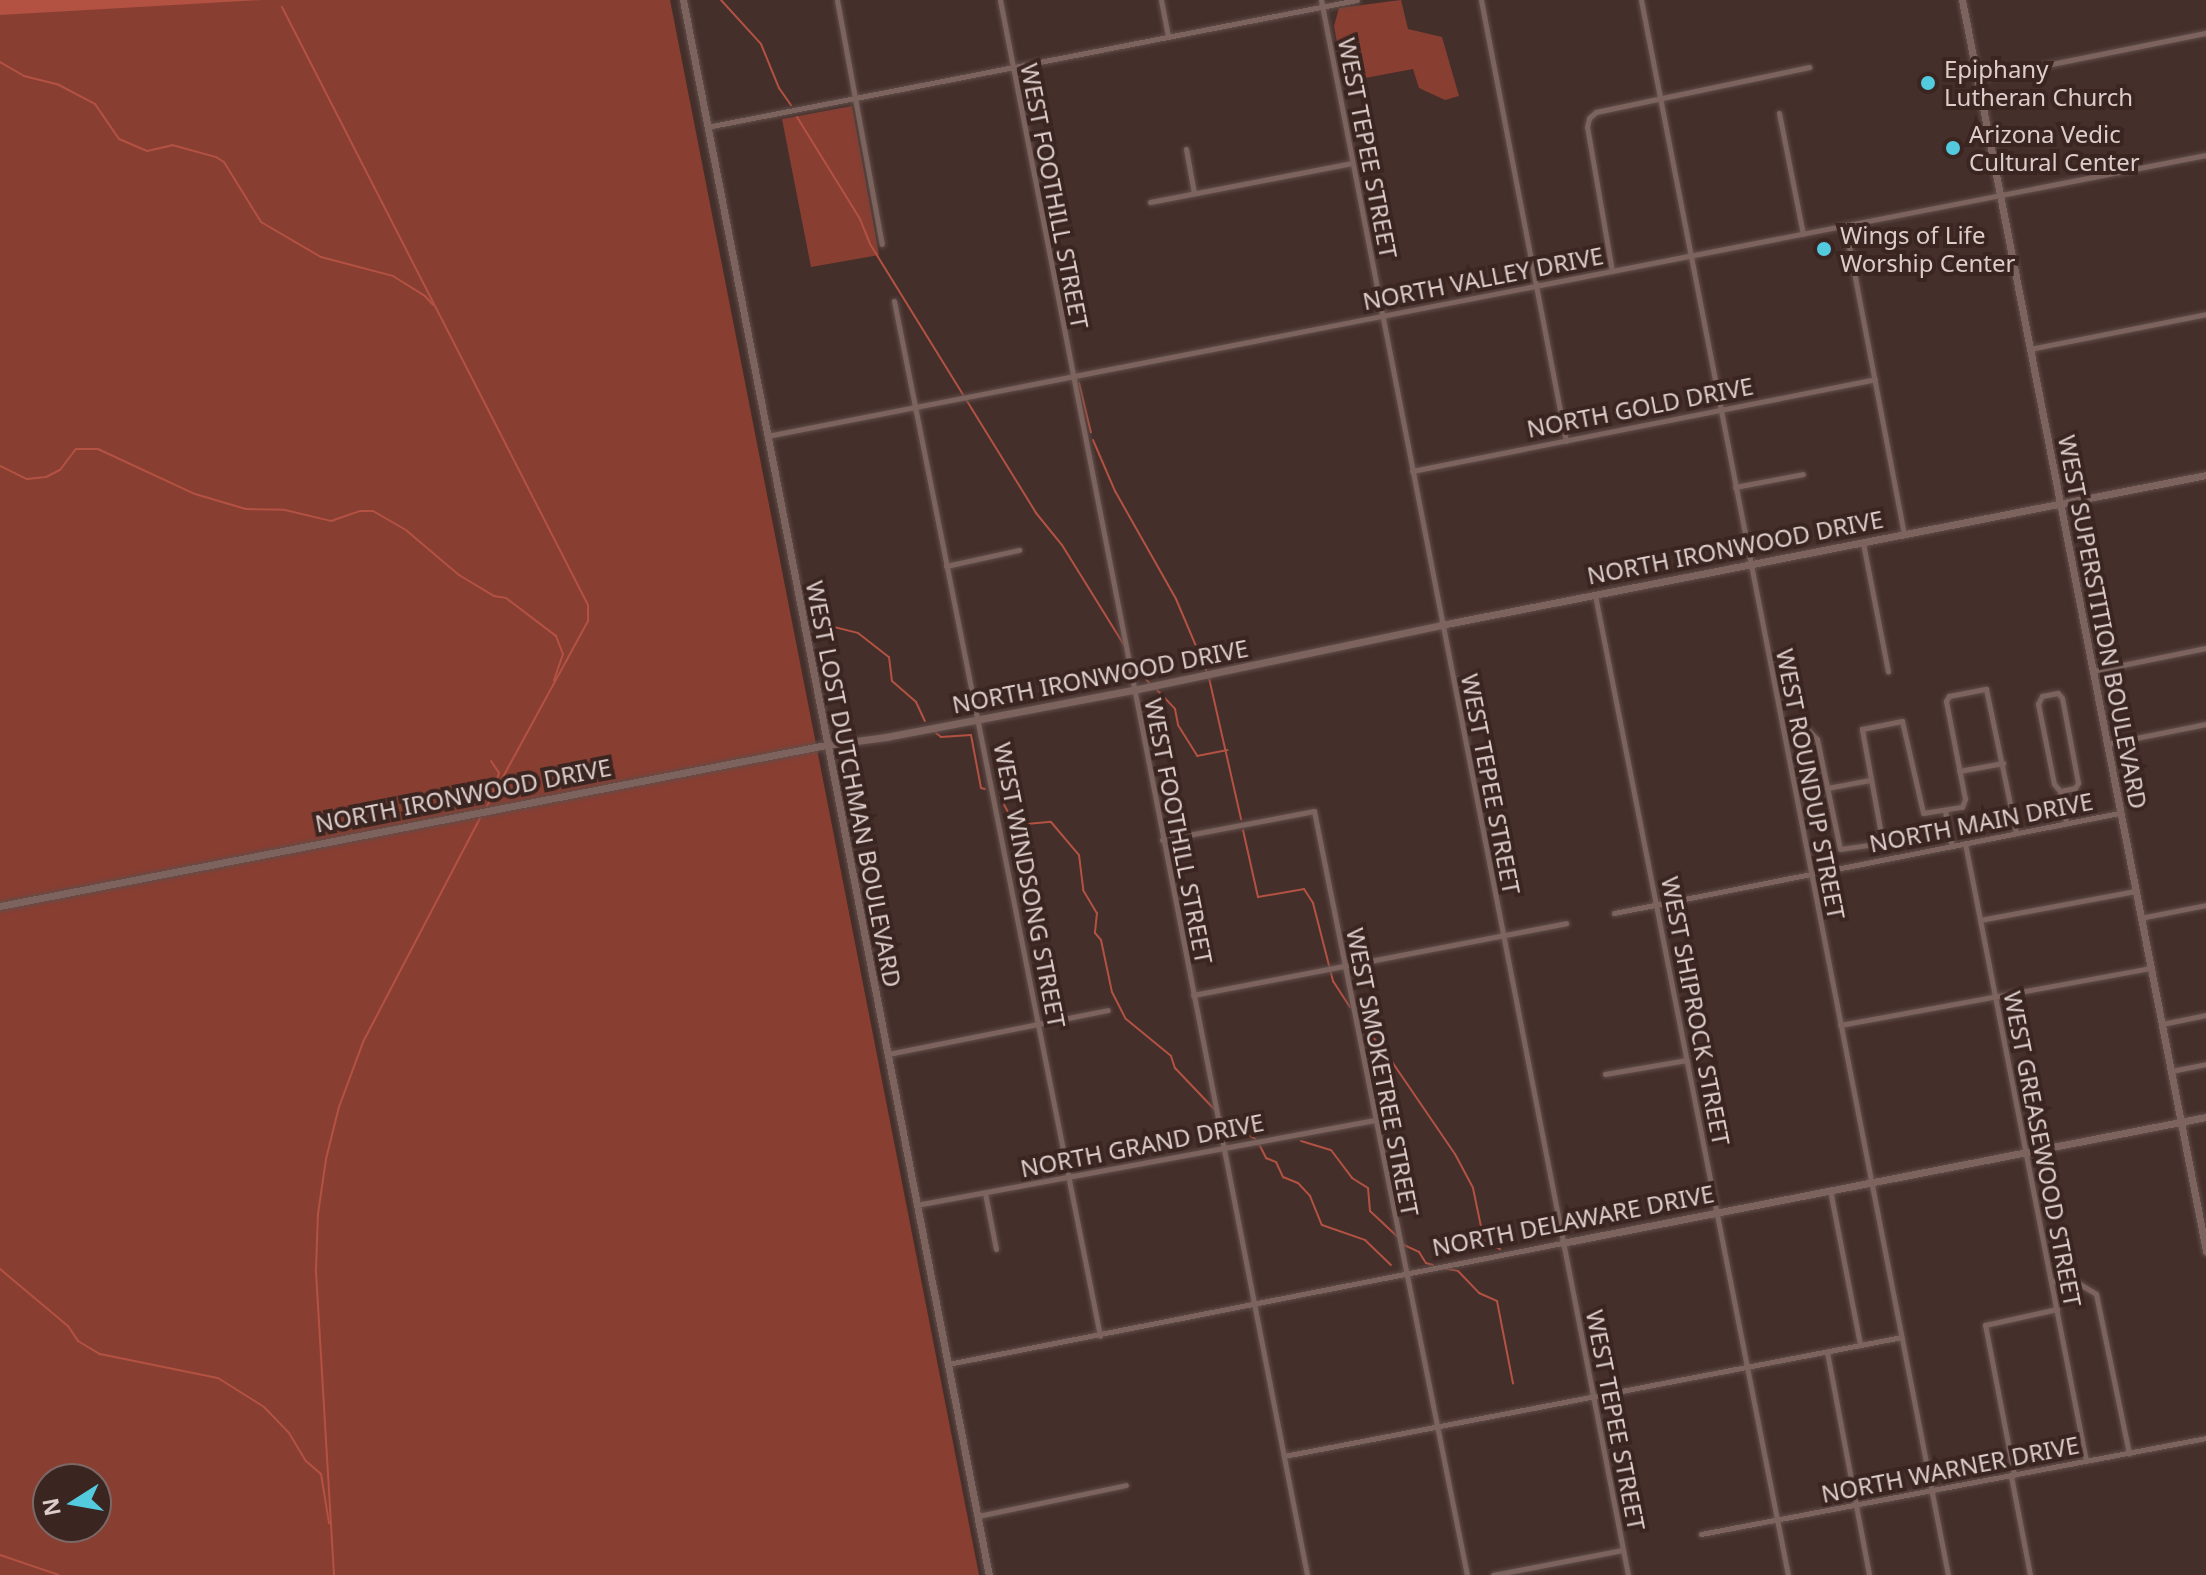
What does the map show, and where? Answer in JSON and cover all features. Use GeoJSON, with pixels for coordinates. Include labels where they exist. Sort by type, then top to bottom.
{"type":"FeatureCollection","features":[{"type":"Feature","properties":{"kind":"street","name":"WEST LOST DUTCHMAN BOULEVARD"},"geometry":{"type":"LineString","coordinates":[[683,0],[989,1575]]}},
{"type":"Feature","properties":{"kind":"street"},"geometry":{"type":"LineString","coordinates":[[837,0],[882,244]]}},
{"type":"Feature","properties":{"kind":"street","name":"WEST FOOTHILL STREET"},"geometry":{"type":"LineString","coordinates":[[1000,0],[1070,376],[1307,1575]]}},
{"type":"Feature","properties":{"kind":"street"},"geometry":{"type":"LineString","coordinates":[[1161,0],[1168,36]]}},
{"type":"Feature","properties":{"kind":"street"},"geometry":{"type":"LineString","coordinates":[[707,127],[1321,3],[1357,0]]}},
{"type":"Feature","properties":{"kind":"street"},"geometry":{"type":"LineString","coordinates":[[1481,0],[1566,441]]}},
{"type":"Feature","properties":{"kind":"street","name":"WEST ROUNDUP STREET"},"geometry":{"type":"LineString","coordinates":[[1641,0],[1948,1575]]}},
{"type":"Feature","properties":{"kind":"street","name":"WEST SUPERSTITION BOULEVARD"},"geometry":{"type":"LineString","coordinates":[[1962,0],[2206,1251]]}},
{"type":"Feature","properties":{"kind":"street","name":"WEST TEPEE STREET"},"geometry":{"type":"LineString","coordinates":[[1321,3],[1628,1575]]}},
{"type":"Feature","properties":{"kind":"street"},"geometry":{"type":"LineString","coordinates":[[1977,79],[2206,33]]}},
{"type":"Feature","properties":{"kind":"street"},"geometry":{"type":"LineString","coordinates":[[1612,271],[1587,127],[1589,118],[1596,112],[1661,101],[1809,67]]}},
{"type":"Feature","properties":{"kind":"street"},"geometry":{"type":"LineString","coordinates":[[1779,113],[1803,234]]}},
{"type":"Feature","properties":{"kind":"street"},"geometry":{"type":"LineString","coordinates":[[1186,149],[1194,193]]}},
{"type":"Feature","properties":{"kind":"street","name":"NORTH VALLEY DRIVE"},"geometry":{"type":"LineString","coordinates":[[766,436],[2206,155]]}},
{"type":"Feature","properties":{"kind":"street"},"geometry":{"type":"LineString","coordinates":[[1150,202],[1352,163]]}},
{"type":"Feature","properties":{"kind":"street"},"geometry":{"type":"LineString","coordinates":[[1845,225],[1904,535]]}},
{"type":"Feature","properties":{"kind":"street","name":"WEST WINDSONG STREET"},"geometry":{"type":"LineString","coordinates":[[894,301],[1100,1336]]}},
{"type":"Feature","properties":{"kind":"street"},"geometry":{"type":"LineString","coordinates":[[2029,349],[2206,314]]}},
{"type":"Feature","properties":{"kind":"street","name":"NORTH GOLD DRIVE"},"geometry":{"type":"LineString","coordinates":[[1412,471],[1875,379]]}},
{"type":"Feature","properties":{"kind":"street"},"geometry":{"type":"LineString","coordinates":[[1735,487],[1803,474]]}},
{"type":"Feature","properties":{"kind":"street","name":"NORTH IRONWOOD DRIVE"},"geometry":{"type":"LineString","coordinates":[[0,906],[826,745],[1133,690],[1441,625],[2206,475]]}},
{"type":"Feature","properties":{"kind":"street"},"geometry":{"type":"LineString","coordinates":[[1863,543],[1888,672]]}},
{"type":"Feature","properties":{"kind":"street"},"geometry":{"type":"LineString","coordinates":[[946,566],[1019,550]]}},
{"type":"Feature","properties":{"kind":"street","name":"WEST SHIPROCK STREET"},"geometry":{"type":"LineString","coordinates":[[1595,595],[1788,1575]]}},
{"type":"Feature","properties":{"kind":"street"},"geometry":{"type":"LineString","coordinates":[[2092,671],[2206,648]]}},
{"type":"Feature","properties":{"kind":"street"},"geometry":{"type":"LineString","coordinates":[[1807,729],[1817,739],[1840,849],[1881,841],[1862,729],[1902,721],[1923,813],[1965,806],[1947,698],[1986,689],[2016,833]]}},
{"type":"Feature","properties":{"kind":"street"},"geometry":{"type":"LineString","coordinates":[[2060,791],[2075,788],[2078,783],[2062,698],[2058,693],[2042,696],[2038,704],[2054,784],[2060,791],[2066,823]]}},
{"type":"Feature","properties":{"kind":"street"},"geometry":{"type":"LineString","coordinates":[[2106,744],[2206,724]]}},
{"type":"Feature","properties":{"kind":"street"},"geometry":{"type":"LineString","coordinates":[[1959,771],[2003,763]]}},
{"type":"Feature","properties":{"kind":"street"},"geometry":{"type":"LineString","coordinates":[[1827,788],[1870,780]]}},
{"type":"Feature","properties":{"kind":"street","name":"WEST SMOKETREE STREET"},"geometry":{"type":"LineString","coordinates":[[1162,840],[1314,811],[1467,1575]]}},
{"type":"Feature","properties":{"kind":"street"},"geometry":{"type":"LineString","coordinates":[[1945,811],[1952,846]]}},
{"type":"Feature","properties":{"kind":"street","name":"NORTH MAIN DRIVE"},"geometry":{"type":"LineString","coordinates":[[1614,913],[2119,813]]}},
{"type":"Feature","properties":{"kind":"street","name":"WEST GREASEWOOD STREET"},"geometry":{"type":"LineString","coordinates":[[1965,843],[2086,1461]]}},
{"type":"Feature","properties":{"kind":"street"},"geometry":{"type":"LineString","coordinates":[[1980,920],[2135,891]]}},
{"type":"Feature","properties":{"kind":"street"},"geometry":{"type":"LineString","coordinates":[[2140,918],[2206,905]]}},
{"type":"Feature","properties":{"kind":"street"},"geometry":{"type":"LineString","coordinates":[[1193,995],[1566,923]]}},
{"type":"Feature","properties":{"kind":"street"},"geometry":{"type":"LineString","coordinates":[[1840,1025],[2150,968]]}},
{"type":"Feature","properties":{"kind":"street"},"geometry":{"type":"LineString","coordinates":[[887,1054],[1108,1010]]}},
{"type":"Feature","properties":{"kind":"street"},"geometry":{"type":"LineString","coordinates":[[2162,1024],[2206,1015]]}},
{"type":"Feature","properties":{"kind":"street"},"geometry":{"type":"LineString","coordinates":[[1605,1074],[1687,1060]]}},
{"type":"Feature","properties":{"kind":"street"},"geometry":{"type":"LineString","coordinates":[[2171,1071],[2206,1064]]}},
{"type":"Feature","properties":{"kind":"street","name":"NORTH DELAWARE DRIVE"},"geometry":{"type":"LineString","coordinates":[[948,1364],[2206,1117]]}},
{"type":"Feature","properties":{"kind":"street","name":"NORTH GRAND DRIVE"},"geometry":{"type":"LineString","coordinates":[[916,1205],[1375,1120]]}},
{"type":"Feature","properties":{"kind":"street"},"geometry":{"type":"LineString","coordinates":[[1830,1190],[1860,1345]]}},
{"type":"Feature","properties":{"kind":"street"},"geometry":{"type":"LineString","coordinates":[[985,1193],[996,1249]]}},
{"type":"Feature","properties":{"kind":"street"},"geometry":{"type":"LineString","coordinates":[[2052,1281],[2078,1283],[2096,1294],[2129,1454]]}},
{"type":"Feature","properties":{"kind":"street"},"geometry":{"type":"LineString","coordinates":[[2030,1575],[1985,1325],[2057,1309]]}},
{"type":"Feature","properties":{"kind":"street"},"geometry":{"type":"LineString","coordinates":[[1284,1456],[1439,1429],[1902,1337]]}},
{"type":"Feature","properties":{"kind":"street"},"geometry":{"type":"LineString","coordinates":[[1827,1352],[1869,1575]]}},
{"type":"Feature","properties":{"kind":"street","name":"NORTH WARNER DRIVE"},"geometry":{"type":"LineString","coordinates":[[1701,1534],[2206,1438]]}},
{"type":"Feature","properties":{"kind":"street"},"geometry":{"type":"LineString","coordinates":[[978,1516],[1126,1485]]}},
{"type":"Feature","properties":{"kind":"street"},"geometry":{"type":"LineString","coordinates":[[1493,1575],[1623,1550]]}},
{"type":"Feature","properties":{"kind":"shaded area"},"geometry":{"type":"Polygon","coordinates":[[[0,0],[670,0],[979,1575],[0,1575],[0,0]]]}},
{"type":"Feature","properties":{"kind":"shaded area"},"geometry":{"type":"Polygon","coordinates":[[[0,0],[262,0],[0,15],[0,0]]]}},
{"type":"Feature","properties":{"kind":"shaded area"},"geometry":{"type":"Polygon","coordinates":[[[1401,0],[1408,29],[1442,37],[1459,96],[1445,100],[1419,88],[1413,69],[1344,82],[1334,26],[1339,8],[1401,0]]]}},
{"type":"Feature","properties":{"kind":"shaded area"},"geometry":{"type":"Polygon","coordinates":[[[852,106],[879,255],[811,267],[782,119],[852,106]]]}},
{"type":"Feature","properties":{"kind":"waterway"},"geometry":{"type":"LineString","coordinates":[[721,0],[761,44],[779,88],[791,105]]}},
{"type":"Feature","properties":{"kind":"waterway"},"geometry":{"type":"LineString","coordinates":[[282,7],[588,605],[588,621],[487,806]]}},
{"type":"Feature","properties":{"kind":"waterway"},"geometry":{"type":"LineString","coordinates":[[0,62],[24,76],[59,85],[95,104],[119,139],[147,151],[172,145],[216,157],[224,162],[261,222],[321,257],[393,276],[425,296],[433,305]]}},
{"type":"Feature","properties":{"kind":"waterway"},"geometry":{"type":"LineString","coordinates":[[797,117],[860,219],[870,244],[1036,513],[1062,545],[1124,645]]}},
{"type":"Feature","properties":{"kind":"waterway"},"geometry":{"type":"LineString","coordinates":[[1079,383],[1091,433]]}},
{"type":"Feature","properties":{"kind":"waterway"},"geometry":{"type":"LineString","coordinates":[[1093,440],[1115,491],[1176,599],[1207,672]]}},
{"type":"Feature","properties":{"kind":"waterway"},"geometry":{"type":"LineString","coordinates":[[0,466],[27,479],[46,477],[60,470],[76,449],[98,449],[195,494],[246,509],[285,510],[331,521],[360,511],[373,511],[407,531],[459,575],[494,596],[506,598],[556,636],[563,654],[554,680]]}},
{"type":"Feature","properties":{"kind":"waterway"},"geometry":{"type":"LineString","coordinates":[[814,622],[858,633],[889,657],[892,681],[916,702],[925,721]]}},
{"type":"Feature","properties":{"kind":"waterway"},"geometry":{"type":"LineString","coordinates":[[1132,661],[1150,684]]}},
{"type":"Feature","properties":{"kind":"waterway"},"geometry":{"type":"LineString","coordinates":[[1209,678],[1241,819]]}},
{"type":"Feature","properties":{"kind":"waterway"},"geometry":{"type":"LineString","coordinates":[[1155,688],[1175,709],[1178,725],[1197,756],[1227,750]]}},
{"type":"Feature","properties":{"kind":"waterway"},"geometry":{"type":"LineString","coordinates":[[936,733],[941,737],[971,735],[981,788],[985,789]]}},
{"type":"Feature","properties":{"kind":"waterway"},"geometry":{"type":"LineString","coordinates":[[491,761],[499,773],[492,794]]}},
{"type":"Feature","properties":{"kind":"waterway"},"geometry":{"type":"LineString","coordinates":[[1000,797],[1015,825],[1051,822],[1079,855],[1083,890],[1097,913],[1095,933],[1101,940],[1112,992],[1126,1019],[1171,1056],[1175,1068],[1214,1109]]}},
{"type":"Feature","properties":{"kind":"waterway"},"geometry":{"type":"LineString","coordinates":[[334,1575],[316,1270],[318,1214],[326,1159],[339,1107],[363,1042],[481,816]]}},
{"type":"Feature","properties":{"kind":"waterway"},"geometry":{"type":"LineString","coordinates":[[1243,830],[1258,897],[1304,889],[1313,903],[1333,981],[1350,1007]]}},
{"type":"Feature","properties":{"kind":"waterway"},"geometry":{"type":"LineString","coordinates":[[1358,1019],[1386,1053],[1455,1154],[1473,1188],[1484,1241],[1500,1249]]}},
{"type":"Feature","properties":{"kind":"waterway"},"geometry":{"type":"LineString","coordinates":[[1221,1117],[1226,1124],[1255,1139]]}},
{"type":"Feature","properties":{"kind":"waterway"},"geometry":{"type":"LineString","coordinates":[[1301,1141],[1331,1150],[1352,1178],[1368,1188],[1370,1211],[1398,1237]]}},
{"type":"Feature","properties":{"kind":"waterway"},"geometry":{"type":"LineString","coordinates":[[1259,1144],[1266,1158],[1276,1162],[1283,1177],[1298,1183],[1310,1196],[1322,1225],[1365,1240],[1391,1265]]}},
{"type":"Feature","properties":{"kind":"waterway"},"geometry":{"type":"LineString","coordinates":[[1404,1245],[1419,1252],[1426,1263],[1433,1265]]}},
{"type":"Feature","properties":{"kind":"waterway"},"geometry":{"type":"LineString","coordinates":[[1443,1268],[1458,1271],[1479,1293],[1497,1301],[1513,1383]]}},
{"type":"Feature","properties":{"kind":"waterway"},"geometry":{"type":"LineString","coordinates":[[0,1269],[68,1326],[78,1341],[100,1354],[218,1378],[264,1407],[289,1433],[306,1461],[321,1474],[329,1523]]}},
{"type":"Feature","properties":{"kind":"waterway"},"geometry":{"type":"LineString","coordinates":[[0,1555],[59,1575]]}},
{"type":"Feature","properties":{"kind":"place","name":"Epiphany Lutheran Church"},"geometry":{"type":"Point","coordinates":[1928,83]}},
{"type":"Feature","properties":{"kind":"place","name":"Arizona Vedic Cultural Center"},"geometry":{"type":"Point","coordinates":[1953,148]}},
{"type":"Feature","properties":{"kind":"place","name":"Wings of Life Worship Center"},"geometry":{"type":"Point","coordinates":[1824,249]}}]}
